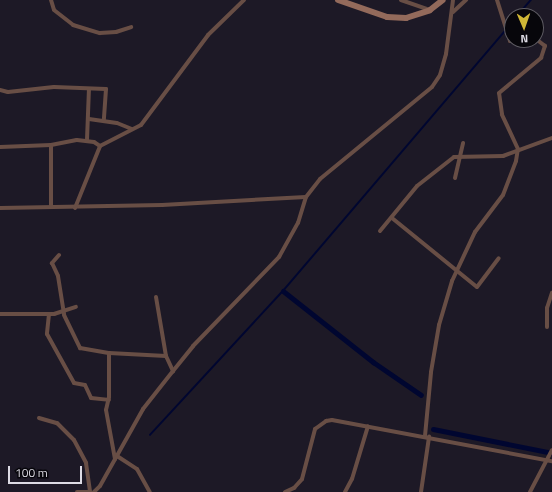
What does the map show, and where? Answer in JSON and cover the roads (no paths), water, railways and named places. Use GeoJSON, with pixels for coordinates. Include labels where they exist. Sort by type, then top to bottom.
{"type":"FeatureCollection","features":[{"type":"Feature","properties":{"kind":"main road"},"geometry":{"type":"LineString","coordinates":[[338,0],[387,17],[406,18],[430,10],[443,0]]}},
{"type":"Feature","properties":{"kind":"street"},"geometry":{"type":"LineString","coordinates":[[51,0],[54,10],[78,27],[100,32],[116,32],[131,27]]}},
{"type":"Feature","properties":{"kind":"street"},"geometry":{"type":"LineString","coordinates":[[75,208],[100,146],[132,129],[148,117],[181,68],[208,34],[244,0]]}},
{"type":"Feature","properties":{"kind":"street"},"geometry":{"type":"LineString","coordinates":[[401,0],[430,10]]}},
{"type":"Feature","properties":{"kind":"street"},"geometry":{"type":"LineString","coordinates":[[94,492],[100,486],[143,409],[193,346],[279,257],[298,223],[306,197],[320,179],[432,88],[440,75],[446,54],[453,12],[453,0]]}},
{"type":"Feature","properties":{"kind":"street"},"geometry":{"type":"LineString","coordinates":[[453,12],[466,0]]}},
{"type":"Feature","properties":{"kind":"street"},"geometry":{"type":"LineString","coordinates":[[497,0],[504,22]]}},
{"type":"Feature","properties":{"kind":"street"},"geometry":{"type":"LineString","coordinates":[[421,492],[437,338],[456,271],[485,215],[503,195],[516,161],[518,149],[502,114],[499,93],[541,58],[544,45]]}},
{"type":"Feature","properties":{"kind":"street"},"geometry":{"type":"LineString","coordinates":[[0,90],[8,92],[54,87],[106,89],[104,120]]}},
{"type":"Feature","properties":{"kind":"street"},"geometry":{"type":"LineString","coordinates":[[87,140],[89,89]]}},
{"type":"Feature","properties":{"kind":"street"},"geometry":{"type":"LineString","coordinates":[[89,119],[104,120],[132,129]]}},
{"type":"Feature","properties":{"kind":"street"},"geometry":{"type":"LineString","coordinates":[[380,231],[421,182],[460,155],[503,156],[518,149],[552,138]]}},
{"type":"Feature","properties":{"kind":"street"},"geometry":{"type":"LineString","coordinates":[[0,147],[87,140],[100,146]]}},
{"type":"Feature","properties":{"kind":"street"},"geometry":{"type":"LineString","coordinates":[[455,178],[463,143]]}},
{"type":"Feature","properties":{"kind":"street"},"geometry":{"type":"LineString","coordinates":[[51,144],[51,206]]}},
{"type":"Feature","properties":{"kind":"street"},"geometry":{"type":"LineString","coordinates":[[0,208],[51,206],[75,208],[267,201],[306,197]]}},
{"type":"Feature","properties":{"kind":"street"},"geometry":{"type":"LineString","coordinates":[[392,218],[477,287],[499,258]]}},
{"type":"Feature","properties":{"kind":"street"},"geometry":{"type":"LineString","coordinates":[[59,255],[52,263],[58,276],[62,310],[80,348],[109,353],[166,356]]}},
{"type":"Feature","properties":{"kind":"street"},"geometry":{"type":"LineString","coordinates":[[547,327],[547,308],[552,293]]}},
{"type":"Feature","properties":{"kind":"street"},"geometry":{"type":"LineString","coordinates":[[156,297],[166,356],[173,371]]}},
{"type":"Feature","properties":{"kind":"street"},"geometry":{"type":"LineString","coordinates":[[0,314],[49,314],[76,307]]}},
{"type":"Feature","properties":{"kind":"street"},"geometry":{"type":"LineString","coordinates":[[49,314],[47,334],[74,383],[85,385],[91,398],[108,400]]}},
{"type":"Feature","properties":{"kind":"street"},"geometry":{"type":"LineString","coordinates":[[109,353],[107,421],[116,457],[137,469],[150,492]]}},
{"type":"Feature","properties":{"kind":"street"},"geometry":{"type":"LineString","coordinates":[[39,418],[57,423],[74,440],[86,464],[90,492],[77,492]]}},
{"type":"Feature","properties":{"kind":"street"},"geometry":{"type":"LineString","coordinates":[[285,492],[294,488],[302,480],[312,436],[321,424],[332,420],[552,461]]}},
{"type":"Feature","properties":{"kind":"street"},"geometry":{"type":"LineString","coordinates":[[345,492],[352,480],[368,426]]}},
{"type":"Feature","properties":{"kind":"street"},"geometry":{"type":"LineString","coordinates":[[530,492],[552,450]]}},
{"type":"Feature","properties":{"kind":"street"},"geometry":{"type":"LineString","coordinates":[[100,486],[100,492]]}},
{"type":"Feature","properties":{"kind":"waterway"},"geometry":{"type":"LineString","coordinates":[[524,8],[531,0]]}},
{"type":"Feature","properties":{"kind":"waterway"},"geometry":{"type":"LineString","coordinates":[[150,435],[283,291],[504,32]]}},
{"type":"Feature","properties":{"kind":"waterway"},"geometry":{"type":"LineString","coordinates":[[283,291],[373,362],[421,395]]}},
{"type":"Feature","properties":{"kind":"waterway"},"geometry":{"type":"LineString","coordinates":[[433,429],[552,453]]}}]}
